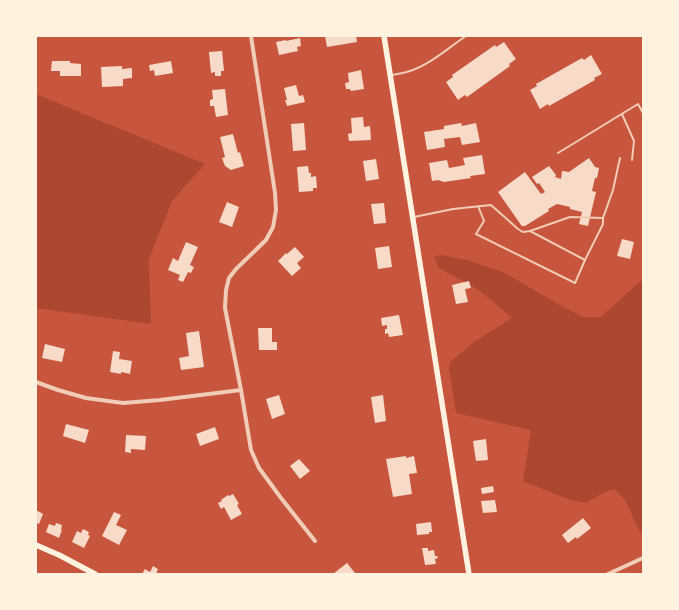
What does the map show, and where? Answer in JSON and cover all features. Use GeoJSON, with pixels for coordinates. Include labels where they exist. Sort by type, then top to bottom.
{"type":"FeatureCollection","features":[{"type":"Feature","properties":{"kind":"main road"},"geometry":{"type":"LineString","coordinates":[[384,36],[468,574]]}},
{"type":"Feature","properties":{"kind":"main road"},"geometry":{"type":"LineString","coordinates":[[36,545],[95,574]]}},
{"type":"Feature","properties":{"kind":"street"},"geometry":{"type":"LineString","coordinates":[[251,36],[275,193],[276,210],[273,226],[266,240],[236,269],[229,278],[226,290],[225,308],[251,450],[259,468],[315,541]]}},
{"type":"Feature","properties":{"kind":"street"},"geometry":{"type":"LineString","coordinates":[[36,382],[86,398],[123,403],[241,390]]}},
{"type":"Feature","properties":{"kind":"street"},"geometry":{"type":"LineString","coordinates":[[608,574],[643,558]]}},
{"type":"Feature","properties":{"kind":"lane"},"geometry":{"type":"LineString","coordinates":[[390,75],[404,73],[419,68],[466,36]]}},
{"type":"Feature","properties":{"kind":"lane"},"geometry":{"type":"LineString","coordinates":[[558,153],[638,104],[643,113]]}},
{"type":"Feature","properties":{"kind":"lane"},"geometry":{"type":"LineString","coordinates":[[622,114],[634,141],[632,160]]}},
{"type":"Feature","properties":{"kind":"lane"},"geometry":{"type":"LineString","coordinates":[[478,206],[484,221],[476,234],[575,283],[603,224],[603,218],[613,190],[620,158]]}},
{"type":"Feature","properties":{"kind":"lane"},"geometry":{"type":"LineString","coordinates":[[413,218],[453,209],[491,205],[523,232],[570,217],[603,218]]}},
{"type":"Feature","properties":{"kind":"lane"},"geometry":{"type":"LineString","coordinates":[[530,231],[585,260]]}},
{"type":"Feature","properties":{"kind":"shaded area"},"geometry":{"type":"Polygon","coordinates":[[[36,94],[205,164],[172,201],[149,259],[151,324],[36,308],[36,94]]]}},
{"type":"Feature","properties":{"kind":"shaded area"},"geometry":{"type":"Polygon","coordinates":[[[441,255],[467,260],[505,273],[583,317],[601,317],[643,279],[643,533],[639,531],[626,501],[614,489],[603,493],[586,503],[570,500],[523,481],[531,430],[456,413],[449,369],[450,362],[474,342],[512,318],[477,289],[439,268],[434,257],[441,255]]]}},
{"type":"Feature","properties":{"kind":"building"},"geometry":{"type":"Polygon","coordinates":[[[325,36],[356,36],[357,42],[327,47],[325,36]]]}},
{"type":"Feature","properties":{"kind":"building"},"geometry":{"type":"Polygon","coordinates":[[[300,38],[301,46],[297,47],[298,51],[279,55],[276,42],[300,38]]]}},
{"type":"Feature","properties":{"kind":"building"},"geometry":{"type":"Polygon","coordinates":[[[504,42],[516,59],[509,64],[510,66],[467,97],[465,95],[458,100],[446,82],[453,77],[452,75],[495,45],[496,47],[504,42]]]}},
{"type":"Feature","properties":{"kind":"building"},"geometry":{"type":"Polygon","coordinates":[[[222,51],[224,71],[221,71],[221,76],[215,76],[215,72],[211,73],[209,52],[222,51]]]}},
{"type":"Feature","properties":{"kind":"building"},"geometry":{"type":"Polygon","coordinates":[[[591,55],[602,74],[594,78],[595,80],[549,106],[548,104],[540,109],[530,90],[537,86],[536,84],[582,58],[584,60],[591,55]]]}},
{"type":"Feature","properties":{"kind":"building"},"geometry":{"type":"Polygon","coordinates":[[[52,61],[70,61],[70,63],[81,64],[81,76],[60,76],[60,71],[51,71],[52,61]]]}},
{"type":"Feature","properties":{"kind":"building"},"geometry":{"type":"Polygon","coordinates":[[[171,61],[173,73],[155,76],[154,70],[150,71],[149,65],[171,61]]]}},
{"type":"Feature","properties":{"kind":"building"},"geometry":{"type":"Polygon","coordinates":[[[122,66],[122,69],[132,68],[132,78],[123,79],[123,86],[102,87],[101,67],[122,66]]]}},
{"type":"Feature","properties":{"kind":"building"},"geometry":{"type":"Polygon","coordinates":[[[361,70],[364,89],[351,91],[350,89],[346,89],[345,83],[349,82],[348,73],[361,70]]]}},
{"type":"Feature","properties":{"kind":"building"},"geometry":{"type":"Polygon","coordinates":[[[296,85],[299,96],[303,95],[305,102],[287,106],[284,88],[296,85]]]}},
{"type":"Feature","properties":{"kind":"building"},"geometry":{"type":"Polygon","coordinates":[[[225,89],[228,115],[216,117],[214,106],[210,106],[210,100],[213,99],[212,90],[225,89]]]}},
{"type":"Feature","properties":{"kind":"building"},"geometry":{"type":"Polygon","coordinates":[[[363,117],[364,127],[370,126],[371,140],[349,141],[348,134],[352,133],[351,118],[363,117]]]}},
{"type":"Feature","properties":{"kind":"building"},"geometry":{"type":"Polygon","coordinates":[[[304,123],[306,150],[293,151],[291,124],[304,123]]]}},
{"type":"Feature","properties":{"kind":"building"},"geometry":{"type":"Polygon","coordinates":[[[461,123],[462,126],[476,123],[480,142],[462,145],[460,137],[444,139],[445,147],[427,150],[424,132],[444,129],[444,126],[461,123]]]}},
{"type":"Feature","properties":{"kind":"building"},"geometry":{"type":"Polygon","coordinates":[[[233,134],[238,153],[240,152],[244,166],[231,170],[225,166],[222,158],[225,157],[220,137],[233,134]]]}},
{"type":"Feature","properties":{"kind":"building"},"geometry":{"type":"Polygon","coordinates":[[[482,155],[485,174],[470,176],[471,178],[444,182],[438,180],[432,181],[429,163],[447,160],[449,168],[465,165],[463,158],[482,155]]]}},
{"type":"Feature","properties":{"kind":"building"},"geometry":{"type":"Polygon","coordinates":[[[589,158],[595,167],[599,168],[592,191],[596,192],[588,226],[579,224],[582,212],[557,204],[548,209],[549,211],[525,226],[522,226],[498,192],[525,172],[541,194],[545,192],[539,183],[537,184],[532,177],[549,166],[556,175],[555,177],[561,179],[562,171],[569,172],[589,158]]]}},
{"type":"Feature","properties":{"kind":"building"},"geometry":{"type":"Polygon","coordinates":[[[376,159],[379,179],[366,181],[363,161],[376,159]]]}},
{"type":"Feature","properties":{"kind":"building"},"geometry":{"type":"Polygon","coordinates":[[[308,166],[311,177],[316,176],[317,188],[313,188],[313,191],[299,192],[297,167],[308,166]]]}},
{"type":"Feature","properties":{"kind":"building"},"geometry":{"type":"Polygon","coordinates":[[[227,202],[239,207],[232,227],[219,222],[227,202]]]}},
{"type":"Feature","properties":{"kind":"building"},"geometry":{"type":"Polygon","coordinates":[[[384,203],[386,223],[374,224],[371,204],[384,203]]]}},
{"type":"Feature","properties":{"kind":"building"},"geometry":{"type":"Polygon","coordinates":[[[622,239],[634,242],[630,259],[617,256],[622,239]]]}},
{"type":"Feature","properties":{"kind":"building"},"geometry":{"type":"Polygon","coordinates":[[[186,242],[198,247],[190,265],[194,267],[191,273],[188,272],[183,282],[178,280],[180,275],[168,270],[173,258],[178,261],[186,242]]]}},
{"type":"Feature","properties":{"kind":"building"},"geometry":{"type":"Polygon","coordinates":[[[389,246],[392,267],[378,269],[375,248],[389,246]]]}},
{"type":"Feature","properties":{"kind":"building"},"geometry":{"type":"Polygon","coordinates":[[[295,247],[304,257],[297,263],[301,268],[292,276],[278,261],[295,247]]]}},
{"type":"Feature","properties":{"kind":"building"},"geometry":{"type":"Polygon","coordinates":[[[469,281],[471,288],[465,289],[468,302],[456,304],[452,285],[469,281]]]}},
{"type":"Feature","properties":{"kind":"building"},"geometry":{"type":"Polygon","coordinates":[[[399,315],[403,335],[389,337],[388,333],[385,334],[387,325],[382,326],[381,318],[399,315]]]}},
{"type":"Feature","properties":{"kind":"building"},"geometry":{"type":"Polygon","coordinates":[[[258,328],[272,328],[272,342],[277,342],[277,350],[259,350],[258,328]]]}},
{"type":"Feature","properties":{"kind":"building"},"geometry":{"type":"Polygon","coordinates":[[[199,331],[204,367],[181,370],[179,358],[189,356],[186,333],[199,331]]]}},
{"type":"Feature","properties":{"kind":"building"},"geometry":{"type":"Polygon","coordinates":[[[45,344],[65,349],[62,362],[42,358],[45,344]]]}},
{"type":"Feature","properties":{"kind":"building"},"geometry":{"type":"Polygon","coordinates":[[[113,351],[120,352],[119,359],[132,361],[130,374],[110,372],[113,351]]]}},
{"type":"Feature","properties":{"kind":"building"},"geometry":{"type":"Polygon","coordinates":[[[279,395],[285,414],[272,419],[266,399],[279,395]]]}},
{"type":"Feature","properties":{"kind":"building"},"geometry":{"type":"Polygon","coordinates":[[[383,395],[386,421],[375,423],[371,397],[383,395]]]}},
{"type":"Feature","properties":{"kind":"building"},"geometry":{"type":"Polygon","coordinates":[[[66,424],[89,430],[85,443],[63,436],[66,424]]]}},
{"type":"Feature","properties":{"kind":"building"},"geometry":{"type":"Polygon","coordinates":[[[215,427],[219,439],[200,446],[196,434],[215,427]]]}},
{"type":"Feature","properties":{"kind":"building"},"geometry":{"type":"Polygon","coordinates":[[[126,435],[146,436],[145,450],[131,449],[131,453],[125,452],[126,435]]]}},
{"type":"Feature","properties":{"kind":"building"},"geometry":{"type":"Polygon","coordinates":[[[486,439],[488,460],[476,461],[473,441],[486,439]]]}},
{"type":"Feature","properties":{"kind":"building"},"geometry":{"type":"Polygon","coordinates":[[[406,456],[406,458],[414,456],[417,473],[409,474],[412,494],[393,497],[386,459],[406,456]]]}},
{"type":"Feature","properties":{"kind":"building"},"geometry":{"type":"Polygon","coordinates":[[[299,459],[310,471],[300,479],[290,466],[299,459]]]}},
{"type":"Feature","properties":{"kind":"building"},"geometry":{"type":"Polygon","coordinates":[[[493,486],[494,492],[482,494],[481,488],[493,486]]]}},
{"type":"Feature","properties":{"kind":"building"},"geometry":{"type":"Polygon","coordinates":[[[233,494],[239,504],[237,505],[242,514],[231,520],[224,507],[221,509],[218,503],[228,495],[233,494]]]}},
{"type":"Feature","properties":{"kind":"building"},"geometry":{"type":"Polygon","coordinates":[[[495,500],[497,512],[483,513],[481,501],[495,500]]]}},
{"type":"Feature","properties":{"kind":"building"},"geometry":{"type":"Polygon","coordinates":[[[36,510],[43,514],[39,524],[36,523],[36,510]]]}},
{"type":"Feature","properties":{"kind":"building"},"geometry":{"type":"Polygon","coordinates":[[[114,512],[121,515],[116,525],[127,530],[119,545],[102,536],[114,512]]]}},
{"type":"Feature","properties":{"kind":"building"},"geometry":{"type":"Polygon","coordinates":[[[583,518],[591,528],[577,539],[576,537],[568,543],[562,535],[583,518]]]}},
{"type":"Feature","properties":{"kind":"building"},"geometry":{"type":"Polygon","coordinates":[[[431,522],[432,532],[429,532],[429,534],[417,535],[416,524],[431,522]]]}},
{"type":"Feature","properties":{"kind":"building"},"geometry":{"type":"Polygon","coordinates":[[[56,523],[62,525],[59,538],[46,532],[49,524],[55,526],[56,523]]]}},
{"type":"Feature","properties":{"kind":"building"},"geometry":{"type":"Polygon","coordinates":[[[83,529],[89,532],[88,535],[90,536],[84,548],[72,542],[77,531],[81,533],[83,529]]]}},
{"type":"Feature","properties":{"kind":"building"},"geometry":{"type":"Polygon","coordinates":[[[422,548],[428,548],[428,551],[434,550],[435,556],[438,558],[435,559],[436,564],[425,565],[422,548]]]}},
{"type":"Feature","properties":{"kind":"building"},"geometry":{"type":"Polygon","coordinates":[[[347,563],[355,573],[354,574],[333,574],[347,563]]]}},
{"type":"Feature","properties":{"kind":"building"},"geometry":{"type":"Polygon","coordinates":[[[153,566],[158,569],[156,574],[142,574],[145,569],[150,572],[153,566]]]}}]}
